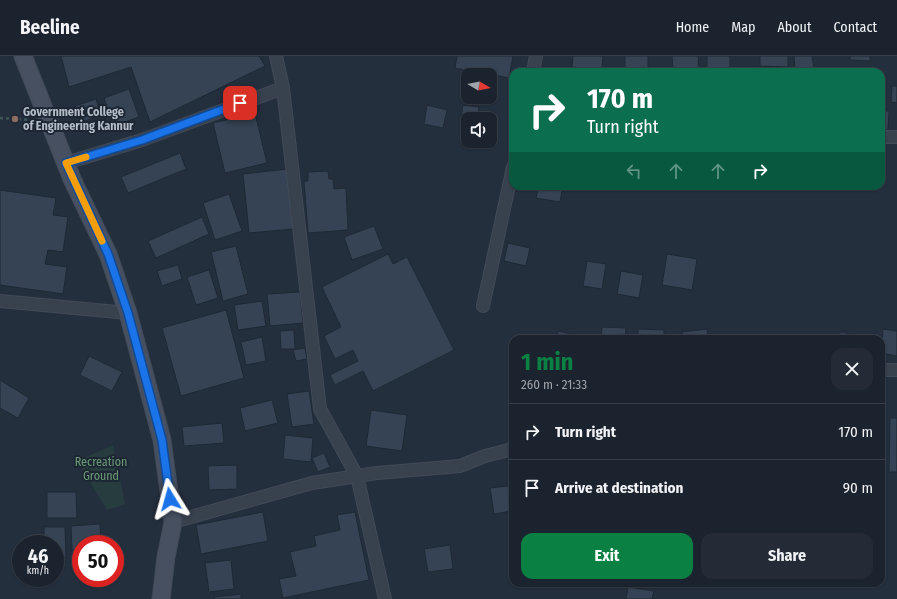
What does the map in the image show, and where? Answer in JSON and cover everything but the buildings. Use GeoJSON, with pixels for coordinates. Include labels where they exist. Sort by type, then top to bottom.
{"type":"FeatureCollection","features":[{"type":"Feature","properties":{"kind":"main road"},"geometry":{"type":"LineString","coordinates":[[24,56],[66,163],[108,254],[128,313],[162,440],[173,522],[166,557],[161,599]]}},
{"type":"Feature","properties":{"kind":"street"},"geometry":{"type":"LineString","coordinates":[[276,56],[283,88],[320,409],[357,476],[384,599]]}},
{"type":"Feature","properties":{"kind":"street"},"geometry":{"type":"LineString","coordinates":[[534,68],[536,56]]}},
{"type":"Feature","properties":{"kind":"street"},"geometry":{"type":"LineString","coordinates":[[66,163],[142,140],[283,88]]}},
{"type":"Feature","properties":{"kind":"street"},"geometry":{"type":"LineString","coordinates":[[885,137],[897,137]]}},
{"type":"Feature","properties":{"kind":"street"},"geometry":{"type":"LineString","coordinates":[[484,306],[509,186]]}},
{"type":"Feature","properties":{"kind":"street"},"geometry":{"type":"LineString","coordinates":[[0,301],[128,313]]}},
{"type":"Feature","properties":{"kind":"street"},"geometry":{"type":"LineString","coordinates":[[885,370],[897,370]]}},
{"type":"Feature","properties":{"kind":"street"},"geometry":{"type":"LineString","coordinates":[[173,522],[312,482],[460,466],[485,456],[509,449]]}},
{"type":"Feature","properties":{"kind":"path"},"geometry":{"type":"LineString","coordinates":[[0,118],[49,121]]}},
{"type":"Feature","properties":{"kind":"green space","name":"Recreation Ground"},"geometry":{"type":"Polygon","coordinates":[[[113,445],[125,504],[107,510],[77,461],[113,445]]]}},
{"type":"Feature","properties":{"kind":"slow traffic"},"geometry":{"type":"LineString","coordinates":[[86,157],[66,163],[72,179],[102,241]]}},
{"type":"Feature","properties":{"kind":"place","name":"Government College of Engineering Kannur"},"geometry":{"type":"Point","coordinates":[15,119]}},
{"type":"Feature","properties":{"kind":"route"},"geometry":{"type":"LineString","coordinates":[[170,499],[162,440],[151,404],[128,313],[108,254],[72,179],[66,163],[142,140],[240,103]]}}]}
